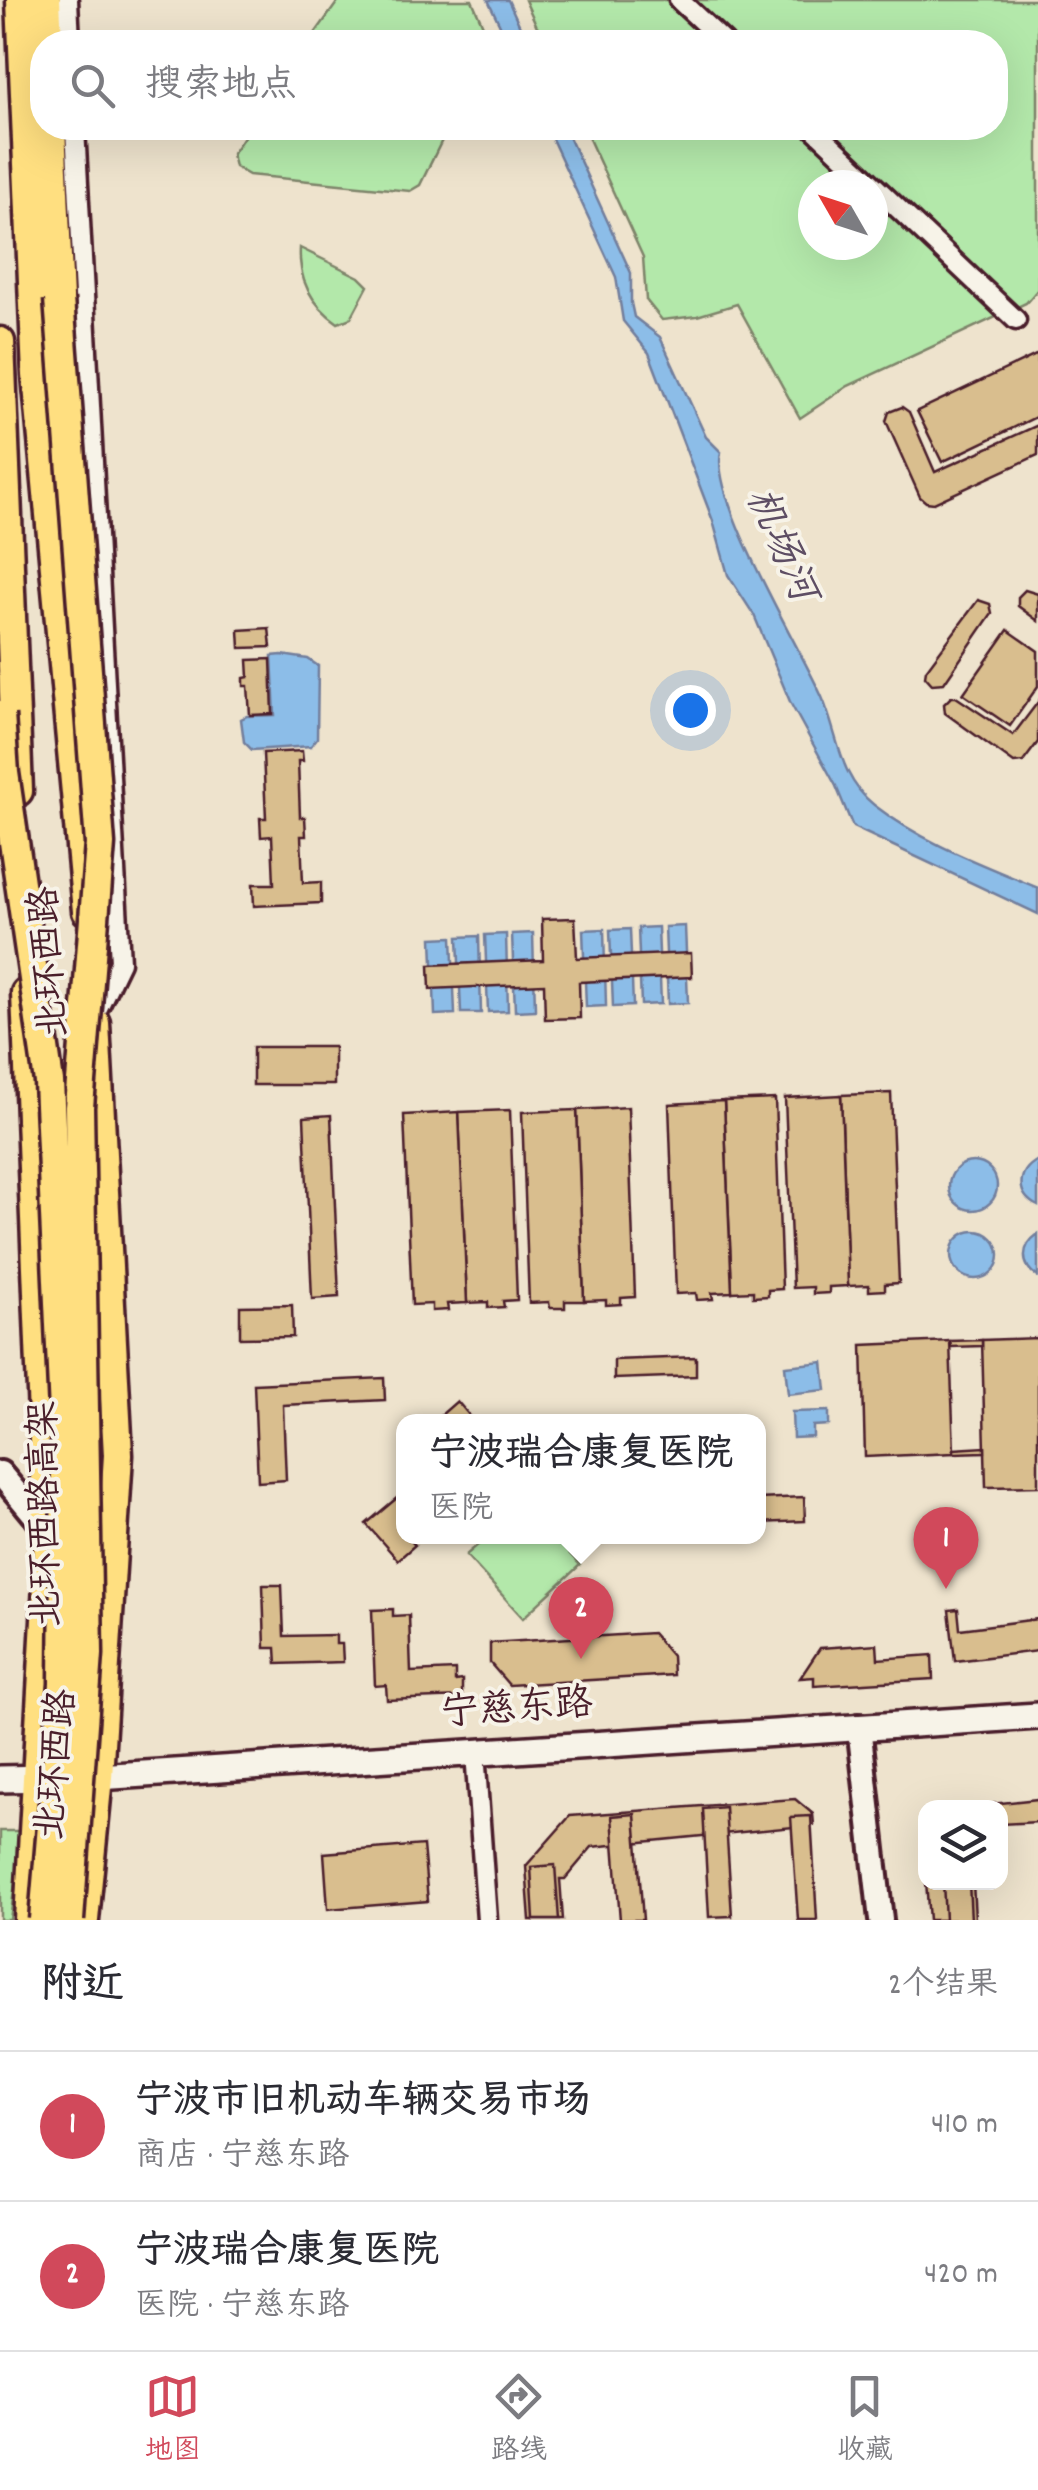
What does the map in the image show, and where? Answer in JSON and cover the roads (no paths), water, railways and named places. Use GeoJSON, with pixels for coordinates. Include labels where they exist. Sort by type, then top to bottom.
{"type":"FeatureCollection","features":[{"type":"Feature","properties":{"kind":"main road","name":"北环西路"},"geometry":{"type":"LineString","coordinates":[[20,0],[36,375],[89,926],[118,1455],[98,1777],[84,1920]]}},
{"type":"Feature","properties":{"kind":"main road"},"geometry":{"type":"LineString","coordinates":[[46,0],[47,30]]}},
{"type":"Feature","properties":{"kind":"main road","name":"北环西路高架"},"geometry":{"type":"LineString","coordinates":[[52,140],[59,299],[100,844],[79,1106],[88,1654],[69,1920]]}},
{"type":"Feature","properties":{"kind":"main road","name":"北环西路"},"geometry":{"type":"LineString","coordinates":[[0,342],[49,1566],[29,1920]]}},
{"type":"Feature","properties":{"kind":"main road","name":"北环西路高架"},"geometry":{"type":"LineString","coordinates":[[0,715],[4,774],[49,1082],[66,1457],[64,1684],[44,1920]]}},
{"type":"Feature","properties":{"kind":"main road","name":"宁慈东路"},"geometry":{"type":"LineString","coordinates":[[0,1779],[98,1777],[1038,1716]]}},
{"type":"Feature","properties":{"kind":"street"},"geometry":{"type":"LineString","coordinates":[[68,0],[69,30]]}},
{"type":"Feature","properties":{"kind":"street"},"geometry":{"type":"LineString","coordinates":[[679,0],[711,30]]}},
{"type":"Feature","properties":{"kind":"street"},"geometry":{"type":"LineString","coordinates":[[76,140],[120,962],[94,1014]]}},
{"type":"Feature","properties":{"kind":"street"},"geometry":{"type":"LineString","coordinates":[[826,140],[1016,320]]}},
{"type":"Feature","properties":{"kind":"street"},"geometry":{"type":"LineString","coordinates":[[0,1473],[48,1530]]}},
{"type":"Feature","properties":{"kind":"street"},"geometry":{"type":"LineString","coordinates":[[859,1726],[881,1920]]}},
{"type":"Feature","properties":{"kind":"street"},"geometry":{"type":"LineString","coordinates":[[475,1752],[487,1920]]}},
{"type":"Feature","properties":{"kind":"water"},"geometry":{"type":"Polygon","coordinates":[[[488,0],[508,0],[522,30],[502,30],[488,0]]]}},
{"type":"Feature","properties":{"kind":"water"},"geometry":{"type":"Polygon","coordinates":[[[553,140],[570,140],[631,273],[634,317],[660,337],[706,437],[721,452],[721,474],[742,537],[822,697],[853,781],[874,805],[912,831],[1038,888],[1038,914],[853,827],[836,786],[791,704],[754,615],[728,575],[713,521],[649,353],[623,321],[616,277],[553,140]]]}},
{"type":"Feature","properties":{"kind":"water"},"geometry":{"type":"Polygon","coordinates":[[[272,656],[308,659],[318,666],[317,738],[311,746],[252,750],[244,742],[241,719],[275,715],[272,656]]]}},
{"type":"Feature","properties":{"kind":"water"},"geometry":{"type":"Polygon","coordinates":[[[685,926],[688,1003],[668,1004],[665,927],[685,926]]]}},
{"type":"Feature","properties":{"kind":"water"},"geometry":{"type":"Polygon","coordinates":[[[658,927],[661,1004],[641,1005],[638,928],[658,927]]]}},
{"type":"Feature","properties":{"kind":"water"},"geometry":{"type":"Polygon","coordinates":[[[604,929],[606,1006],[586,1007],[583,930],[604,929]]]}},
{"type":"Feature","properties":{"kind":"water"},"geometry":{"type":"Polygon","coordinates":[[[630,929],[633,1006],[613,1007],[610,930],[630,929]]]}},
{"type":"Feature","properties":{"kind":"water"},"geometry":{"type":"Polygon","coordinates":[[[533,933],[535,1010],[515,1011],[512,934],[533,933]]]}},
{"type":"Feature","properties":{"kind":"water"},"geometry":{"type":"Polygon","coordinates":[[[506,934],[508,1011],[488,1012],[485,935],[506,934]]]}},
{"type":"Feature","properties":{"kind":"water"},"geometry":{"type":"Polygon","coordinates":[[[479,936],[481,1013],[461,1013],[458,937],[479,936]]]}},
{"type":"Feature","properties":{"kind":"water"},"geometry":{"type":"Polygon","coordinates":[[[452,937],[455,1014],[435,1015],[432,938],[452,937]]]}},
{"type":"Feature","properties":{"kind":"water"},"geometry":{"type":"Polygon","coordinates":[[[1038,1160],[1038,1206],[1026,1196],[1021,1183],[1026,1171],[1038,1160]]]}},
{"type":"Feature","properties":{"kind":"water"},"geometry":{"type":"Polygon","coordinates":[[[973,1162],[990,1169],[997,1186],[990,1203],[973,1210],[956,1203],[949,1186],[956,1169],[973,1162]]]}},
{"type":"Feature","properties":{"kind":"water"},"geometry":{"type":"Polygon","coordinates":[[[975,1231],[992,1238],[999,1255],[992,1272],[975,1279],[958,1272],[951,1255],[958,1238],[975,1231]]]}},
{"type":"Feature","properties":{"kind":"water"},"geometry":{"type":"Polygon","coordinates":[[[1038,1234],[1038,1277],[1028,1267],[1025,1256],[1028,1244],[1038,1234]]]}},
{"type":"Feature","properties":{"kind":"water"},"geometry":{"type":"Polygon","coordinates":[[[823,1362],[826,1390],[788,1394],[785,1366],[823,1362]]]}},
{"type":"Feature","properties":{"kind":"water"},"geometry":{"type":"Polygon","coordinates":[[[829,1411],[829,1425],[813,1426],[813,1437],[793,1438],[792,1412],[829,1411]]]}},
{"type":"Feature","properties":{"kind":"place","name":"宁波市旧机动车辆交易市场"},"geometry":{"type":"Point","coordinates":[946,1589]}},
{"type":"Feature","properties":{"kind":"place","name":"宁波瑞合康复医院"},"geometry":{"type":"Point","coordinates":[581,1659]}},
{"type":"Feature","properties":{"kind":"water label","name":"机场河"},"geometry":{"type":"Point","coordinates":[778,546]}}]}
